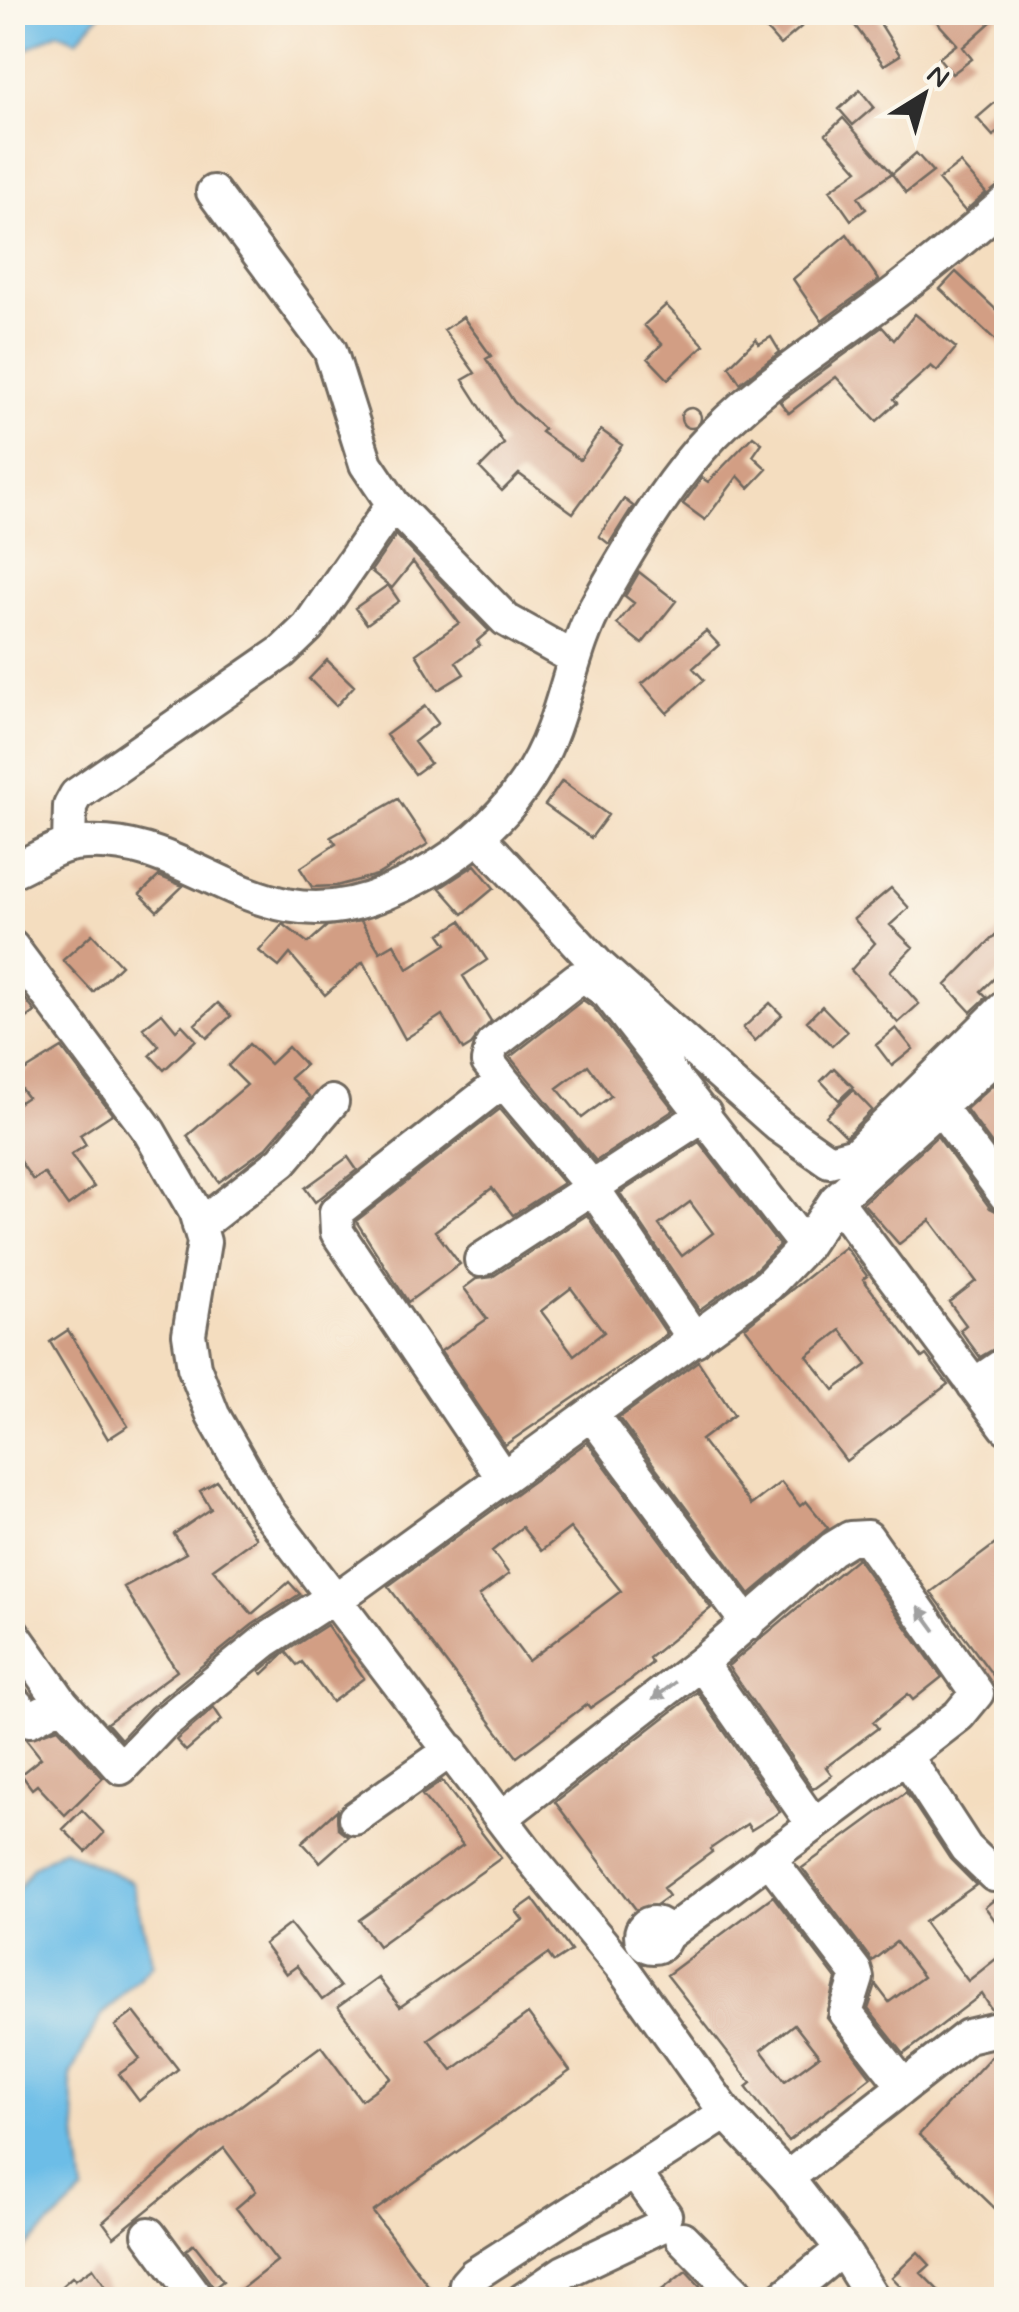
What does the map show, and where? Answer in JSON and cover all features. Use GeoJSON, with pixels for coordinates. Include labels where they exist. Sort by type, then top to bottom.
{"type":"FeatureCollection","features":[{"type":"Feature","properties":{"kind":"street"},"geometry":{"type":"LineString","coordinates":[[213,192],[330,350],[366,464],[393,504],[506,620],[574,658]]}},
{"type":"Feature","properties":{"kind":"street"},"geometry":{"type":"LineString","coordinates":[[12,871],[69,844],[116,842],[146,848],[238,893],[282,907],[320,910],[387,893],[480,838],[540,762],[574,658],[599,602],[668,488],[702,447],[763,390],[1003,212]]}},
{"type":"Feature","properties":{"kind":"street"},"geometry":{"type":"LineString","coordinates":[[69,844],[70,806],[76,795],[282,652],[308,627],[393,504]]}},
{"type":"Feature","properties":{"kind":"street"},"geometry":{"type":"LineString","coordinates":[[480,838],[597,964],[779,1126],[829,1161],[856,1154],[1006,1006]]}},
{"type":"Feature","properties":{"kind":"street"},"geometry":{"type":"LineString","coordinates":[[12,947],[149,1131],[199,1226],[203,1267],[189,1334],[194,1367],[213,1416],[267,1510],[501,1818],[616,1962],[726,2113],[787,2178],[842,2249],[874,2300]]}},
{"type":"Feature","properties":{"kind":"street"},"geometry":{"type":"LineString","coordinates":[[695,1340],[593,1188],[488,1062],[492,1045],[577,979],[588,979],[608,994],[806,1246]]}},
{"type":"Feature","properties":{"kind":"street"},"geometry":{"type":"LineString","coordinates":[[12,1632],[62,1703],[114,1766],[126,1766],[163,1724],[264,1641],[334,1599],[768,1284],[806,1246],[836,1200],[1006,1048]]}},
{"type":"Feature","properties":{"kind":"street"},"geometry":{"type":"LineString","coordinates":[[503,1081],[336,1212],[338,1232],[503,1478]]}},
{"type":"Feature","properties":{"kind":"street"},"geometry":{"type":"LineString","coordinates":[[199,1226],[282,1161],[332,1102]]}},
{"type":"Feature","properties":{"kind":"street"},"geometry":{"type":"LineString","coordinates":[[939,1106],[1006,1196]]}},
{"type":"Feature","properties":{"kind":"street"},"geometry":{"type":"LineString","coordinates":[[482,1260],[704,1114]]}},
{"type":"Feature","properties":{"kind":"street"},"geometry":{"type":"LineString","coordinates":[[836,1200],[1006,1427]]}},
{"type":"Feature","properties":{"kind":"street"},"geometry":{"type":"LineString","coordinates":[[974,1385],[1006,1364]]}},
{"type":"Feature","properties":{"kind":"street"},"geometry":{"type":"LineString","coordinates":[[591,1414],[748,1624]]}},
{"type":"Feature","properties":{"kind":"street"},"geometry":{"type":"LineString","coordinates":[[501,1818],[748,1624],[832,1549],[850,1538],[868,1537],[978,1690],[959,1714],[906,1756],[616,1962]]}},
{"type":"Feature","properties":{"kind":"street"},"geometry":{"type":"LineString","coordinates":[[700,1663],[804,1810]]}},
{"type":"Feature","properties":{"kind":"street"},"geometry":{"type":"LineString","coordinates":[[654,1935],[804,1810],[950,1702],[972,1697]]}},
{"type":"Feature","properties":{"kind":"street"},"geometry":{"type":"LineString","coordinates":[[12,1700],[30,1720],[62,1703]]}},
{"type":"Feature","properties":{"kind":"street"},"geometry":{"type":"LineString","coordinates":[[355,1818],[452,1750]]}},
{"type":"Feature","properties":{"kind":"street"},"geometry":{"type":"LineString","coordinates":[[906,1756],[966,1848],[994,1875],[1006,1874]]}},
{"type":"Feature","properties":{"kind":"street"},"geometry":{"type":"LineString","coordinates":[[768,1857],[855,1971],[857,1978],[846,2013],[904,2086]]}},
{"type":"Feature","properties":{"kind":"street"},"geometry":{"type":"LineString","coordinates":[[787,2178],[968,2036],[1006,2027]]}},
{"type":"Feature","properties":{"kind":"street"},"geometry":{"type":"LineString","coordinates":[[467,2300],[466,2284],[474,2275],[726,2113]]}},
{"type":"Feature","properties":{"kind":"street"},"geometry":{"type":"LineString","coordinates":[[523,2300],[564,2272],[659,2227],[664,2216],[635,2173]]}},
{"type":"Feature","properties":{"kind":"street"},"geometry":{"type":"LineString","coordinates":[[149,2234],[198,2300]]}},
{"type":"Feature","properties":{"kind":"street"},"geometry":{"type":"LineString","coordinates":[[682,2238],[743,2300]]}},
{"type":"Feature","properties":{"kind":"street"},"geometry":{"type":"LineString","coordinates":[[780,2300],[842,2249]]}},
{"type":"Feature","properties":{"kind":"water"},"geometry":{"type":"Polygon","coordinates":[[[13,12],[101,13],[77,40],[58,32],[13,57],[13,12]]]}},
{"type":"Feature","properties":{"kind":"water"},"geometry":{"type":"Polygon","coordinates":[[[63,1849],[132,1882],[153,1964],[101,2016],[70,2075],[84,2193],[13,2260],[13,1897],[33,1867],[63,1849]]]}},
{"type":"Feature","properties":{"kind":"building"},"geometry":{"type":"Polygon","coordinates":[[[751,12],[789,12],[801,27],[780,45],[751,12]]]}},
{"type":"Feature","properties":{"kind":"building"},"geometry":{"type":"Polygon","coordinates":[[[845,12],[873,12],[900,55],[884,65],[845,12]]]}},
{"type":"Feature","properties":{"kind":"building"},"geometry":{"type":"Polygon","coordinates":[[[928,12],[1002,12],[963,47],[972,59],[952,74],[939,58],[957,44],[928,12]]]}},
{"type":"Feature","properties":{"kind":"building"},"geometry":{"type":"Polygon","coordinates":[[[860,90],[874,107],[853,125],[839,109],[860,90]]]}},
{"type":"Feature","properties":{"kind":"building"},"geometry":{"type":"Polygon","coordinates":[[[1006,93],[1006,125],[993,136],[977,118],[1006,93]]]}},
{"type":"Feature","properties":{"kind":"building"},"geometry":{"type":"Polygon","coordinates":[[[843,118],[892,173],[858,197],[866,209],[851,220],[830,190],[858,170],[826,134],[843,118]]]}},
{"type":"Feature","properties":{"kind":"building"},"geometry":{"type":"Polygon","coordinates":[[[916,153],[933,172],[906,193],[892,174],[916,153]]]}},
{"type":"Feature","properties":{"kind":"building"},"geometry":{"type":"Polygon","coordinates":[[[960,163],[986,193],[965,211],[938,180],[960,163]]]}},
{"type":"Feature","properties":{"kind":"building"},"geometry":{"type":"Polygon","coordinates":[[[847,234],[879,280],[822,321],[793,279],[847,234]]]}},
{"type":"Feature","properties":{"kind":"building"},"geometry":{"type":"Polygon","coordinates":[[[956,272],[1006,319],[1006,350],[940,289],[956,272]]]}},
{"type":"Feature","properties":{"kind":"building"},"geometry":{"type":"Polygon","coordinates":[[[666,305],[704,345],[668,379],[648,358],[662,344],[644,325],[666,305]]]}},
{"type":"Feature","properties":{"kind":"building"},"geometry":{"type":"Polygon","coordinates":[[[915,314],[956,348],[937,371],[931,366],[894,399],[897,403],[877,421],[836,377],[789,413],[780,402],[882,327],[894,340],[915,314]]]}},
{"type":"Feature","properties":{"kind":"building"},"geometry":{"type":"Polygon","coordinates":[[[463,317],[491,356],[486,359],[514,402],[544,429],[541,432],[580,460],[601,430],[622,445],[573,513],[519,474],[502,491],[480,468],[504,444],[463,380],[475,373],[444,330],[463,317]]]}},
{"type":"Feature","properties":{"kind":"building"},"geometry":{"type":"Polygon","coordinates":[[[771,337],[780,352],[740,383],[729,366],[756,339],[759,344],[771,337]]]}},
{"type":"Feature","properties":{"kind":"building"},"geometry":{"type":"Polygon","coordinates":[[[687,408],[695,408],[701,418],[695,428],[687,428],[681,422],[681,414],[687,408]]]}},
{"type":"Feature","properties":{"kind":"building"},"geometry":{"type":"Polygon","coordinates":[[[753,436],[762,443],[753,456],[767,469],[749,488],[738,476],[705,520],[683,504],[702,478],[708,482],[753,436]]]}},
{"type":"Feature","properties":{"kind":"building"},"geometry":{"type":"Polygon","coordinates":[[[624,499],[633,506],[609,544],[599,536],[624,499]]]}},
{"type":"Feature","properties":{"kind":"building"},"geometry":{"type":"Polygon","coordinates":[[[396,535],[489,631],[477,641],[480,645],[456,662],[464,674],[438,690],[416,654],[459,623],[413,562],[392,588],[371,571],[396,535]]]}},
{"type":"Feature","properties":{"kind":"building"},"geometry":{"type":"Polygon","coordinates":[[[639,572],[676,601],[642,644],[617,624],[634,603],[625,596],[639,572]]]}},
{"type":"Feature","properties":{"kind":"building"},"geometry":{"type":"Polygon","coordinates":[[[388,585],[399,601],[367,624],[355,608],[388,585]]]}},
{"type":"Feature","properties":{"kind":"building"},"geometry":{"type":"Polygon","coordinates":[[[706,631],[719,645],[693,668],[704,680],[667,713],[642,684],[706,631]]]}},
{"type":"Feature","properties":{"kind":"building"},"geometry":{"type":"Polygon","coordinates":[[[327,660],[354,686],[336,706],[309,679],[327,660]]]}},
{"type":"Feature","properties":{"kind":"building"},"geometry":{"type":"Polygon","coordinates":[[[425,706],[438,723],[414,742],[430,763],[415,774],[386,735],[425,706]]]}},
{"type":"Feature","properties":{"kind":"building"},"geometry":{"type":"Polygon","coordinates":[[[562,781],[608,815],[591,838],[545,805],[562,781]]]}},
{"type":"Feature","properties":{"kind":"building"},"geometry":{"type":"Polygon","coordinates":[[[398,799],[428,844],[377,875],[336,886],[312,887],[300,868],[336,844],[331,837],[398,799]]]}},
{"type":"Feature","properties":{"kind":"building"},"geometry":{"type":"Polygon","coordinates":[[[475,865],[494,888],[463,914],[440,888],[475,865]]]}},
{"type":"Feature","properties":{"kind":"building"},"geometry":{"type":"Polygon","coordinates":[[[159,876],[183,886],[157,911],[140,894],[159,876]]]}},
{"type":"Feature","properties":{"kind":"building"},"geometry":{"type":"Polygon","coordinates":[[[891,888],[909,908],[890,925],[913,947],[890,971],[919,1004],[898,1023],[851,970],[875,943],[854,919],[891,888]]]}},
{"type":"Feature","properties":{"kind":"building"},"geometry":{"type":"Polygon","coordinates":[[[361,921],[380,952],[394,944],[408,969],[447,944],[440,934],[461,921],[487,960],[463,976],[491,1021],[471,1045],[463,1050],[442,1015],[405,1039],[363,962],[325,995],[290,954],[279,967],[259,951],[283,924],[308,943],[327,926],[361,921]]]}},
{"type":"Feature","properties":{"kind":"building"},"geometry":{"type":"Polygon","coordinates":[[[1006,924],[1006,967],[981,991],[987,997],[971,1012],[946,985],[1006,924]]]}},
{"type":"Feature","properties":{"kind":"building"},"geometry":{"type":"Polygon","coordinates":[[[92,934],[121,965],[93,992],[63,960],[92,934]]]}},
{"type":"Feature","properties":{"kind":"building"},"geometry":{"type":"Polygon","coordinates":[[[12,981],[35,1012],[12,1029],[12,981]]]}},
{"type":"Feature","properties":{"kind":"building"},"geometry":{"type":"Polygon","coordinates":[[[583,1000],[594,1008],[674,1110],[596,1161],[510,1057],[583,1000]],[[588,1065],[557,1088],[582,1118],[611,1096],[588,1065]]]}},
{"type":"Feature","properties":{"kind":"building"},"geometry":{"type":"Polygon","coordinates":[[[218,1003],[231,1016],[207,1038],[195,1024],[218,1003]]]}},
{"type":"Feature","properties":{"kind":"building"},"geometry":{"type":"Polygon","coordinates":[[[770,1003],[782,1015],[755,1041],[743,1028],[770,1003]]]}},
{"type":"Feature","properties":{"kind":"building"},"geometry":{"type":"Polygon","coordinates":[[[822,1006],[847,1032],[832,1046],[807,1021],[822,1006]]]}},
{"type":"Feature","properties":{"kind":"building"},"geometry":{"type":"Polygon","coordinates":[[[162,1013],[176,1030],[182,1025],[196,1040],[164,1070],[150,1055],[159,1046],[143,1028],[162,1013]]]}},
{"type":"Feature","properties":{"kind":"building"},"geometry":{"type":"Polygon","coordinates":[[[896,1028],[913,1049],[892,1066],[876,1045],[896,1028]]]}},
{"type":"Feature","properties":{"kind":"building"},"geometry":{"type":"Polygon","coordinates":[[[249,1044],[270,1064],[288,1047],[305,1065],[290,1078],[310,1097],[266,1148],[219,1182],[187,1136],[247,1085],[228,1066],[249,1044]]]}},
{"type":"Feature","properties":{"kind":"building"},"geometry":{"type":"Polygon","coordinates":[[[62,1048],[112,1114],[80,1135],[86,1145],[71,1155],[94,1187],[68,1206],[44,1173],[33,1180],[12,1150],[12,1107],[27,1097],[13,1078],[62,1048]]]}},
{"type":"Feature","properties":{"kind":"building"},"geometry":{"type":"Polygon","coordinates":[[[834,1068],[853,1087],[839,1100],[821,1081],[834,1068]]]}},
{"type":"Feature","properties":{"kind":"building"},"geometry":{"type":"Polygon","coordinates":[[[1006,1073],[1006,1163],[966,1109],[1006,1073]]]}},
{"type":"Feature","properties":{"kind":"building"},"geometry":{"type":"Polygon","coordinates":[[[853,1090],[872,1110],[846,1136],[826,1116],[853,1090]]]}},
{"type":"Feature","properties":{"kind":"building"},"geometry":{"type":"Polygon","coordinates":[[[500,1109],[563,1183],[513,1215],[492,1188],[435,1231],[460,1264],[408,1302],[356,1221],[500,1109]]]}},
{"type":"Feature","properties":{"kind":"building"},"geometry":{"type":"Polygon","coordinates":[[[937,1136],[990,1208],[1006,1216],[1006,1319],[997,1326],[1006,1342],[980,1357],[960,1330],[966,1325],[949,1302],[976,1281],[930,1220],[899,1244],[863,1203],[937,1136]]]}},
{"type":"Feature","properties":{"kind":"building"},"geometry":{"type":"Polygon","coordinates":[[[699,1142],[779,1245],[755,1270],[699,1310],[620,1193],[699,1142]],[[690,1202],[659,1225],[682,1256],[713,1233],[690,1202]]]}},
{"type":"Feature","properties":{"kind":"building"},"geometry":{"type":"Polygon","coordinates":[[[348,1157],[357,1170],[315,1202],[305,1188],[348,1157]]]}},
{"type":"Feature","properties":{"kind":"building"},"geometry":{"type":"Polygon","coordinates":[[[587,1215],[667,1334],[505,1445],[441,1351],[487,1319],[464,1288],[476,1279],[492,1277],[587,1215]],[[571,1288],[541,1311],[574,1355],[604,1332],[571,1288]]]}},
{"type":"Feature","properties":{"kind":"building"},"geometry":{"type":"Polygon","coordinates":[[[845,1247],[867,1276],[863,1279],[922,1358],[926,1355],[948,1384],[846,1461],[745,1327],[845,1247]],[[841,1330],[807,1356],[834,1390],[867,1365],[841,1330]]]}},
{"type":"Feature","properties":{"kind":"building"},"geometry":{"type":"Polygon","coordinates":[[[68,1330],[128,1426],[108,1439],[50,1342],[68,1330]]]}},
{"type":"Feature","properties":{"kind":"building"},"geometry":{"type":"Polygon","coordinates":[[[698,1361],[734,1415],[701,1440],[751,1505],[781,1482],[800,1506],[806,1501],[828,1528],[750,1594],[619,1418],[698,1361]]]}},
{"type":"Feature","properties":{"kind":"building"},"geometry":{"type":"Polygon","coordinates":[[[587,1442],[711,1608],[649,1658],[652,1663],[632,1679],[590,1708],[587,1704],[517,1757],[388,1586],[587,1442]],[[522,1527],[492,1551],[509,1574],[479,1596],[528,1661],[621,1591],[570,1528],[541,1551],[522,1527]]]}},
{"type":"Feature","properties":{"kind":"building"},"geometry":{"type":"Polygon","coordinates":[[[217,1481],[256,1538],[213,1569],[252,1614],[289,1582],[300,1594],[252,1625],[150,1708],[121,1739],[107,1723],[177,1671],[124,1587],[186,1553],[174,1534],[211,1509],[200,1491],[217,1481]]]}},
{"type":"Feature","properties":{"kind":"building"},"geometry":{"type":"Polygon","coordinates":[[[998,1542],[1006,1553],[1006,1693],[931,1592],[998,1542]]]}},
{"type":"Feature","properties":{"kind":"building"},"geometry":{"type":"Polygon","coordinates":[[[857,1558],[942,1677],[913,1700],[908,1694],[873,1722],[878,1728],[826,1767],[832,1775],[813,1789],[728,1666],[857,1558]]]}},
{"type":"Feature","properties":{"kind":"building"},"geometry":{"type":"Polygon","coordinates":[[[327,1625],[364,1678],[332,1702],[302,1662],[297,1665],[286,1652],[263,1674],[260,1671],[277,1657],[327,1625]]]}},
{"type":"Feature","properties":{"kind":"building"},"geometry":{"type":"Polygon","coordinates":[[[697,1692],[780,1812],[751,1830],[747,1824],[710,1849],[712,1852],[663,1888],[669,1896],[641,1916],[555,1802],[697,1692]]]}},
{"type":"Feature","properties":{"kind":"building"},"geometry":{"type":"Polygon","coordinates":[[[214,1708],[222,1720],[186,1751],[176,1740],[214,1708]]]}},
{"type":"Feature","properties":{"kind":"building"},"geometry":{"type":"Polygon","coordinates":[[[58,1728],[103,1778],[65,1815],[37,1785],[32,1789],[21,1774],[41,1758],[26,1739],[58,1728]]]}},
{"type":"Feature","properties":{"kind":"building"},"geometry":{"type":"Polygon","coordinates":[[[442,1781],[501,1858],[378,1946],[359,1920],[463,1845],[422,1795],[442,1781]]]}},
{"type":"Feature","properties":{"kind":"building"},"geometry":{"type":"Polygon","coordinates":[[[906,1792],[950,1859],[976,1885],[924,1922],[968,1981],[1006,1951],[1006,2008],[992,2010],[982,1994],[904,2054],[868,2009],[876,1985],[889,2002],[923,1977],[896,1942],[872,1961],[802,1868],[906,1792]]]}},
{"type":"Feature","properties":{"kind":"building"},"geometry":{"type":"Polygon","coordinates":[[[82,1810],[104,1833],[86,1852],[63,1829],[82,1810]]]}},
{"type":"Feature","properties":{"kind":"building"},"geometry":{"type":"Polygon","coordinates":[[[337,1810],[338,1829],[348,1837],[320,1862],[302,1842],[337,1810]]]}},
{"type":"Feature","properties":{"kind":"building"},"geometry":{"type":"Polygon","coordinates":[[[1006,1895],[1006,1935],[985,1907],[1006,1895]]]}},
{"type":"Feature","properties":{"kind":"building"},"geometry":{"type":"Polygon","coordinates":[[[773,1896],[836,1979],[827,2018],[871,2077],[788,2141],[746,2087],[751,2083],[667,1975],[773,1896]],[[794,2024],[761,2050],[785,2081],[819,2056],[794,2024]]]}},
{"type":"Feature","properties":{"kind":"building"},"geometry":{"type":"Polygon","coordinates":[[[533,1899],[571,1951],[554,1962],[548,1954],[428,2039],[452,2070],[528,2014],[570,2071],[373,2212],[439,2300],[227,2300],[277,2261],[236,2208],[256,2191],[224,2148],[114,2237],[103,2222],[204,2133],[321,2046],[361,2100],[391,2078],[338,2007],[378,1978],[400,2007],[523,1920],[516,1911],[533,1899]]]}},
{"type":"Feature","properties":{"kind":"building"},"geometry":{"type":"Polygon","coordinates":[[[290,1924],[340,1987],[322,2000],[297,1966],[286,1974],[264,1944],[290,1924]]]}},
{"type":"Feature","properties":{"kind":"building"},"geometry":{"type":"Polygon","coordinates":[[[134,2012],[178,2069],[139,2101],[119,2074],[140,2059],[115,2026],[134,2012]]]}},
{"type":"Feature","properties":{"kind":"building"},"geometry":{"type":"Polygon","coordinates":[[[1006,2047],[1006,2219],[919,2135],[997,2050],[1006,2047]]]}},
{"type":"Feature","properties":{"kind":"building"},"geometry":{"type":"Polygon","coordinates":[[[194,2244],[223,2281],[214,2288],[186,2250],[194,2244]]]}},
{"type":"Feature","properties":{"kind":"building"},"geometry":{"type":"Polygon","coordinates":[[[918,2252],[930,2265],[921,2273],[948,2300],[914,2300],[892,2277],[918,2252]]]}},
{"type":"Feature","properties":{"kind":"building"},"geometry":{"type":"Polygon","coordinates":[[[93,2268],[115,2300],[46,2300],[73,2276],[75,2280],[93,2268]]]}},
{"type":"Feature","properties":{"kind":"building"},"geometry":{"type":"Polygon","coordinates":[[[686,2271],[713,2300],[649,2300],[686,2271]]]}}]}
